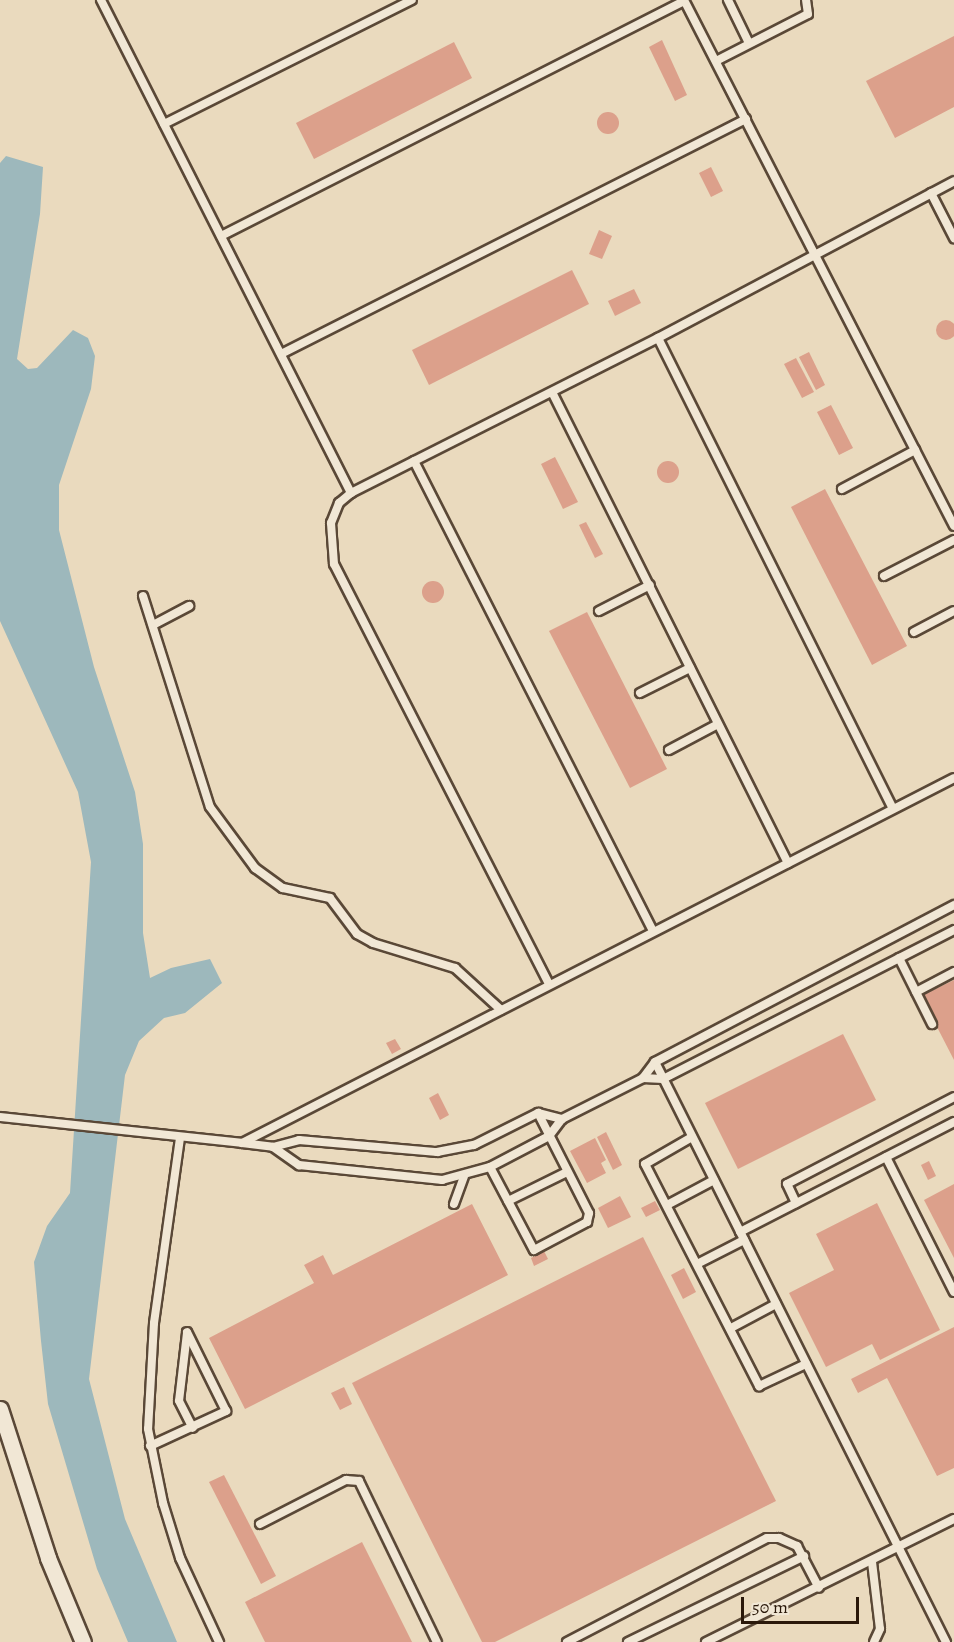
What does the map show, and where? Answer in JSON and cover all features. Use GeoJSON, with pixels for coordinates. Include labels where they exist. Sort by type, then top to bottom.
{"type":"FeatureCollection","features":[{"type":"Feature","properties":{"kind":"street"},"geometry":{"type":"LineString","coordinates":[[0,1409],[48,1558],[83,1642]]}},
{"type":"Feature","properties":{"kind":"lane"},"geometry":{"type":"LineString","coordinates":[[101,0],[351,493]]}},
{"type":"Feature","properties":{"kind":"lane"},"geometry":{"type":"LineString","coordinates":[[164,124],[412,0]]}},
{"type":"Feature","properties":{"kind":"lane"},"geometry":{"type":"LineString","coordinates":[[728,0],[749,43]]}},
{"type":"Feature","properties":{"kind":"lane"},"geometry":{"type":"LineString","coordinates":[[716,61],[808,14],[806,0]]}},
{"type":"Feature","properties":{"kind":"lane"},"geometry":{"type":"LineString","coordinates":[[221,236],[684,1],[954,526]]}},
{"type":"Feature","properties":{"kind":"lane"},"geometry":{"type":"LineString","coordinates":[[281,354],[746,119]]}},
{"type":"Feature","properties":{"kind":"lane"},"geometry":{"type":"LineString","coordinates":[[549,984],[334,564],[330,523],[339,503],[351,493],[658,338],[814,253],[954,181]]}},
{"type":"Feature","properties":{"kind":"lane"},"geometry":{"type":"LineString","coordinates":[[931,193],[954,238]]}},
{"type":"Feature","properties":{"kind":"lane"},"geometry":{"type":"LineString","coordinates":[[658,338],[894,809]]}},
{"type":"Feature","properties":{"kind":"lane"},"geometry":{"type":"LineString","coordinates":[[552,392],[788,863]]}},
{"type":"Feature","properties":{"kind":"lane"},"geometry":{"type":"LineString","coordinates":[[842,489],[915,450]]}},
{"type":"Feature","properties":{"kind":"lane"},"geometry":{"type":"LineString","coordinates":[[414,461],[653,931]]}},
{"type":"Feature","properties":{"kind":"lane"},"geometry":{"type":"LineString","coordinates":[[884,576],[954,540]]}},
{"type":"Feature","properties":{"kind":"lane"},"geometry":{"type":"LineString","coordinates":[[598,611],[650,585]]}},
{"type":"Feature","properties":{"kind":"lane"},"geometry":{"type":"LineString","coordinates":[[143,596],[210,807],[255,868],[283,888],[316,892],[330,898],[357,934],[373,943],[455,968],[501,1010]]}},
{"type":"Feature","properties":{"kind":"lane"},"geometry":{"type":"LineString","coordinates":[[153,625],[189,606]]}},
{"type":"Feature","properties":{"kind":"lane"},"geometry":{"type":"LineString","coordinates":[[914,632],[954,611]]}},
{"type":"Feature","properties":{"kind":"lane"},"geometry":{"type":"LineString","coordinates":[[640,693],[690,668]]}},
{"type":"Feature","properties":{"kind":"lane"},"geometry":{"type":"LineString","coordinates":[[669,750],[718,724]]}},
{"type":"Feature","properties":{"kind":"lane"},"geometry":{"type":"LineString","coordinates":[[242,1143],[954,778]]}},
{"type":"Feature","properties":{"kind":"lane"},"geometry":{"type":"LineString","coordinates":[[273,1147],[299,1165],[442,1180],[464,1177],[490,1167],[549,1136],[562,1119],[643,1078],[655,1062],[954,905]]}},
{"type":"Feature","properties":{"kind":"lane"},"geometry":{"type":"LineString","coordinates":[[643,1078],[663,1079],[954,930]]}},
{"type":"Feature","properties":{"kind":"lane"},"geometry":{"type":"LineString","coordinates":[[899,958],[932,1023]]}},
{"type":"Feature","properties":{"kind":"lane"},"geometry":{"type":"LineString","coordinates":[[916,992],[954,972]]}},
{"type":"Feature","properties":{"kind":"lane"},"geometry":{"type":"LineString","coordinates":[[655,1062],[946,1642]]}},
{"type":"Feature","properties":{"kind":"lane"},"geometry":{"type":"LineString","coordinates":[[796,1203],[787,1184],[954,1097]]}},
{"type":"Feature","properties":{"kind":"lane"},"geometry":{"type":"LineString","coordinates":[[0,1117],[273,1147],[299,1140],[437,1152],[474,1145],[538,1113],[562,1119]]}},
{"type":"Feature","properties":{"kind":"lane"},"geometry":{"type":"LineString","coordinates":[[490,1167],[534,1250],[587,1222],[589,1213],[538,1113]]}},
{"type":"Feature","properties":{"kind":"lane"},"geometry":{"type":"LineString","coordinates":[[740,1232],[954,1122]]}},
{"type":"Feature","properties":{"kind":"lane"},"geometry":{"type":"LineString","coordinates":[[692,1137],[646,1161],[667,1205],[759,1386],[806,1364]]}},
{"type":"Feature","properties":{"kind":"lane"},"geometry":{"type":"LineString","coordinates":[[180,1138],[154,1323],[150,1446],[180,1558],[219,1642]]}},
{"type":"Feature","properties":{"kind":"lane"},"geometry":{"type":"LineString","coordinates":[[886,1157],[954,1292]]}},
{"type":"Feature","properties":{"kind":"lane"},"geometry":{"type":"LineString","coordinates":[[508,1202],[567,1172]]}},
{"type":"Feature","properties":{"kind":"lane"},"geometry":{"type":"LineString","coordinates":[[454,1204],[464,1177]]}},
{"type":"Feature","properties":{"kind":"lane"},"geometry":{"type":"LineString","coordinates":[[667,1205],[714,1180]]}},
{"type":"Feature","properties":{"kind":"lane"},"geometry":{"type":"LineString","coordinates":[[698,1264],[744,1240]]}},
{"type":"Feature","properties":{"kind":"lane"},"geometry":{"type":"LineString","coordinates":[[731,1328],[776,1304]]}},
{"type":"Feature","properties":{"kind":"lane"},"geometry":{"type":"LineString","coordinates":[[150,1446],[193,1428],[226,1411],[187,1332],[179,1401],[193,1428]]}},
{"type":"Feature","properties":{"kind":"lane"},"geometry":{"type":"LineString","coordinates":[[260,1524],[346,1480],[358,1481],[437,1642]]}},
{"type":"Feature","properties":{"kind":"lane"},"geometry":{"type":"LineString","coordinates":[[706,1642],[872,1562],[954,1519]]}},
{"type":"Feature","properties":{"kind":"lane"},"geometry":{"type":"LineString","coordinates":[[567,1642],[767,1538],[791,1541],[804,1556],[819,1588]]}},
{"type":"Feature","properties":{"kind":"lane"},"geometry":{"type":"LineString","coordinates":[[628,1642],[804,1556]]}},
{"type":"Feature","properties":{"kind":"lane"},"geometry":{"type":"LineString","coordinates":[[872,1562],[880,1629],[874,1642]]}},
{"type":"Feature","properties":{"kind":"lane"},"geometry":{"type":"LineString","coordinates":[[647,1633],[651,1642]]}},
{"type":"Feature","properties":{"kind":"water"},"geometry":{"type":"Polygon","coordinates":[[[6,156],[43,167],[40,214],[17,359],[28,369],[37,368],[73,330],[88,338],[95,356],[91,389],[59,485],[59,530],[94,667],[135,792],[143,844],[143,933],[150,978],[171,968],[210,959],[222,983],[185,1013],[164,1018],[139,1041],[125,1075],[89,1379],[125,1519],[177,1642],[128,1642],[97,1569],[48,1404],[34,1262],[47,1226],[70,1193],[91,862],[78,792],[0,621],[0,163],[6,156]]]}},
{"type":"Feature","properties":{"kind":"building"},"geometry":{"type":"Polygon","coordinates":[[[954,36],[954,107],[895,138],[866,81],[954,36]]]}},
{"type":"Feature","properties":{"kind":"building"},"geometry":{"type":"Polygon","coordinates":[[[662,40],[687,95],[675,101],[649,47],[662,40]]]}},
{"type":"Feature","properties":{"kind":"building"},"geometry":{"type":"Polygon","coordinates":[[[454,42],[472,78],[314,159],[296,123],[454,42]]]}},
{"type":"Feature","properties":{"kind":"building"},"geometry":{"type":"Polygon","coordinates":[[[608,112],[616,115],[619,123],[616,131],[608,134],[600,131],[597,123],[600,115],[608,112]]]}},
{"type":"Feature","properties":{"kind":"building"},"geometry":{"type":"Polygon","coordinates":[[[711,167],[723,191],[711,197],[699,173],[711,167]]]}},
{"type":"Feature","properties":{"kind":"building"},"geometry":{"type":"Polygon","coordinates":[[[599,230],[612,236],[602,259],[589,254],[599,230]]]}},
{"type":"Feature","properties":{"kind":"building"},"geometry":{"type":"Polygon","coordinates":[[[572,270],[589,304],[429,385],[412,350],[572,270]]]}},
{"type":"Feature","properties":{"kind":"building"},"geometry":{"type":"Polygon","coordinates":[[[634,289],[641,303],[615,316],[608,301],[634,289]]]}},
{"type":"Feature","properties":{"kind":"building"},"geometry":{"type":"Polygon","coordinates":[[[946,320],[953,323],[956,330],[953,337],[946,340],[939,337],[936,330],[939,323],[946,320]]]}},
{"type":"Feature","properties":{"kind":"building"},"geometry":{"type":"Polygon","coordinates":[[[809,352],[825,385],[816,390],[799,357],[809,352]]]}},
{"type":"Feature","properties":{"kind":"building"},"geometry":{"type":"Polygon","coordinates":[[[796,358],[814,392],[802,398],[784,364],[796,358]]]}},
{"type":"Feature","properties":{"kind":"building"},"geometry":{"type":"Polygon","coordinates":[[[831,405],[853,448],[839,455],[817,412],[831,405]]]}},
{"type":"Feature","properties":{"kind":"building"},"geometry":{"type":"Polygon","coordinates":[[[555,457],[578,502],[563,509],[541,464],[555,457]]]}},
{"type":"Feature","properties":{"kind":"building"},"geometry":{"type":"Polygon","coordinates":[[[668,461],[678,468],[679,472],[672,482],[668,483],[658,476],[657,472],[664,462],[668,461]]]}},
{"type":"Feature","properties":{"kind":"building"},"geometry":{"type":"Polygon","coordinates":[[[825,489],[907,646],[872,665],[791,507],[825,489]]]}},
{"type":"Feature","properties":{"kind":"building"},"geometry":{"type":"Polygon","coordinates":[[[586,522],[603,554],[595,558],[579,525],[586,522]]]}},
{"type":"Feature","properties":{"kind":"building"},"geometry":{"type":"Polygon","coordinates":[[[433,581],[443,588],[444,592],[437,602],[433,603],[423,596],[422,592],[429,582],[433,581]]]}},
{"type":"Feature","properties":{"kind":"building"},"geometry":{"type":"Polygon","coordinates":[[[587,612],[667,769],[630,788],[549,631],[587,612]]]}},
{"type":"Feature","properties":{"kind":"building"},"geometry":{"type":"Polygon","coordinates":[[[954,980],[954,1060],[921,996],[954,980]]]}},
{"type":"Feature","properties":{"kind":"building"},"geometry":{"type":"Polygon","coordinates":[[[843,1034],[876,1100],[738,1169],[705,1103],[843,1034]]]}},
{"type":"Feature","properties":{"kind":"building"},"geometry":{"type":"Polygon","coordinates":[[[395,1039],[401,1049],[392,1054],[386,1043],[395,1039]]]}},
{"type":"Feature","properties":{"kind":"building"},"geometry":{"type":"Polygon","coordinates":[[[438,1093],[449,1115],[440,1120],[429,1098],[438,1093]]]}},
{"type":"Feature","properties":{"kind":"building"},"geometry":{"type":"Polygon","coordinates":[[[606,1132],[622,1165],[613,1170],[597,1137],[606,1132]]]}},
{"type":"Feature","properties":{"kind":"building"},"geometry":{"type":"Polygon","coordinates":[[[595,1138],[606,1160],[601,1163],[606,1173],[587,1183],[570,1151],[595,1138]]]}},
{"type":"Feature","properties":{"kind":"building"},"geometry":{"type":"Polygon","coordinates":[[[929,1161],[936,1176],[928,1180],[921,1165],[929,1161]]]}},
{"type":"Feature","properties":{"kind":"building"},"geometry":{"type":"Polygon","coordinates":[[[954,1184],[954,1258],[924,1200],[954,1184]]]}},
{"type":"Feature","properties":{"kind":"building"},"geometry":{"type":"Polygon","coordinates":[[[620,1196],[631,1217],[608,1228],[598,1208],[620,1196]]]}},
{"type":"Feature","properties":{"kind":"building"},"geometry":{"type":"Polygon","coordinates":[[[655,1201],[660,1210],[646,1217],[641,1208],[655,1201]]]}},
{"type":"Feature","properties":{"kind":"building"},"geometry":{"type":"Polygon","coordinates":[[[877,1203],[940,1330],[880,1360],[872,1344],[826,1367],[789,1293],[834,1270],[816,1234],[877,1203]]]}},
{"type":"Feature","properties":{"kind":"building"},"geometry":{"type":"Polygon","coordinates":[[[472,1204],[508,1275],[245,1409],[209,1338],[314,1283],[304,1265],[323,1255],[333,1275],[472,1204]]]}},
{"type":"Feature","properties":{"kind":"building"},"geometry":{"type":"Polygon","coordinates":[[[643,1237],[776,1501],[495,1642],[482,1642],[352,1383],[643,1237]]]}},
{"type":"Feature","properties":{"kind":"building"},"geometry":{"type":"Polygon","coordinates":[[[544,1251],[548,1259],[534,1266],[531,1258],[544,1251]]]}},
{"type":"Feature","properties":{"kind":"building"},"geometry":{"type":"Polygon","coordinates":[[[684,1268],[696,1292],[683,1299],[671,1275],[684,1268]]]}},
{"type":"Feature","properties":{"kind":"building"},"geometry":{"type":"Polygon","coordinates":[[[954,1327],[954,1468],[937,1476],[887,1378],[858,1393],[851,1379],[954,1327]]]}},
{"type":"Feature","properties":{"kind":"building"},"geometry":{"type":"Polygon","coordinates":[[[344,1387],[352,1404],[340,1410],[331,1393],[344,1387]]]}},
{"type":"Feature","properties":{"kind":"building"},"geometry":{"type":"Polygon","coordinates":[[[224,1475],[276,1576],[261,1584],[209,1482],[224,1475]]]}},
{"type":"Feature","properties":{"kind":"building"},"geometry":{"type":"Polygon","coordinates":[[[362,1542],[412,1642],[265,1642],[245,1602],[362,1542]]]}}]}
